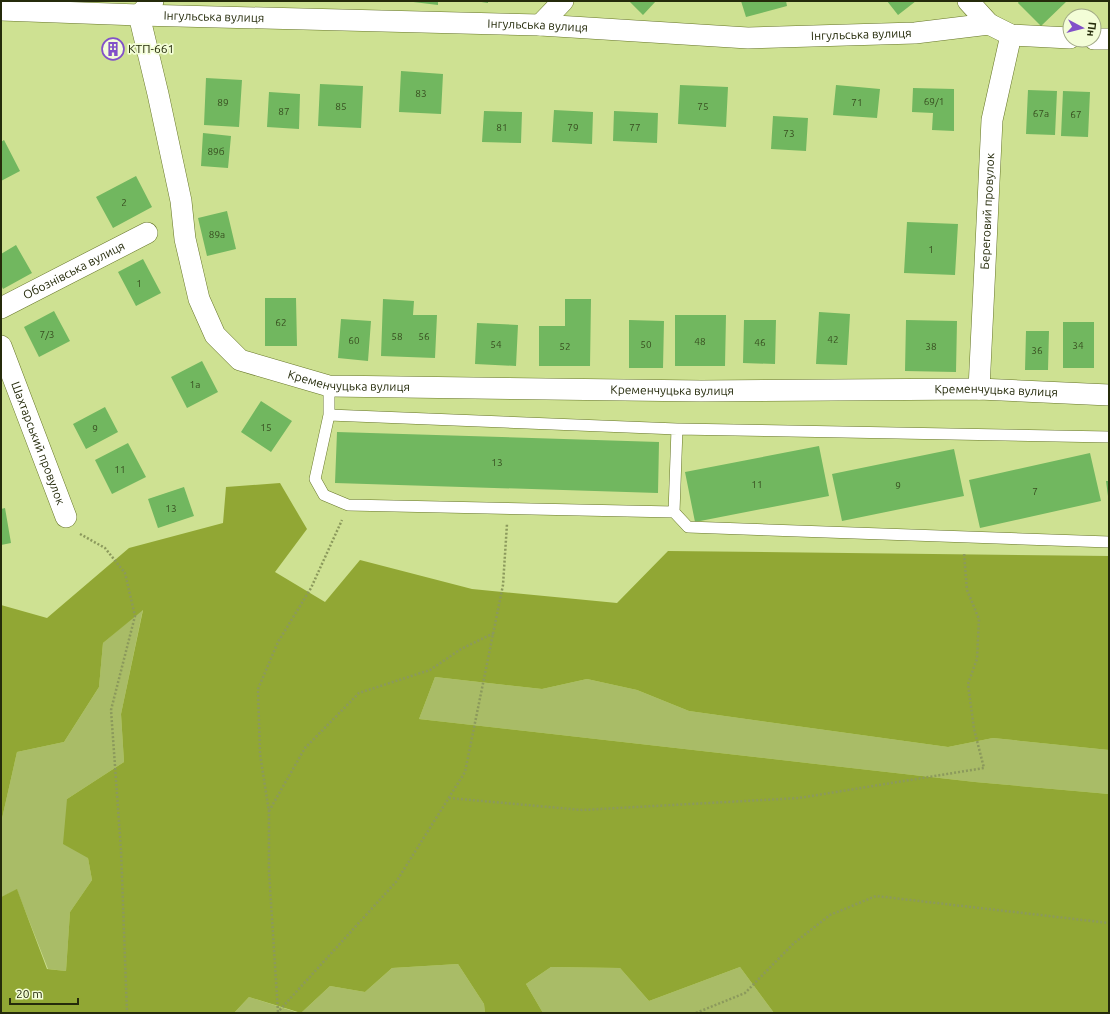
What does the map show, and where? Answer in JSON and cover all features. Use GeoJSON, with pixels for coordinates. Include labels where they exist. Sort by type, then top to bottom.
{"type":"FeatureCollection","features":[{"type":"Feature","properties":{"kind":"street"},"geometry":{"type":"LineString","coordinates":[[540,25],[563,1]]}},
{"type":"Feature","properties":{"kind":"street"},"geometry":{"type":"LineString","coordinates":[[968,1],[989,24],[1011,35],[1062,38]]}},
{"type":"Feature","properties":{"kind":"street","name":"Інгульська вулиця"},"geometry":{"type":"LineString","coordinates":[[1,10],[146,8],[540,25],[748,38],[915,33],[989,24]]}},
{"type":"Feature","properties":{"kind":"street","name":"Кременчуцька вулиця"},"geometry":{"type":"LineString","coordinates":[[146,8],[163,117],[181,201],[185,239],[199,299],[215,335],[240,360],[329,386],[701,391],[979,389],[1109,395]]}},
{"type":"Feature","properties":{"kind":"street","name":"Береговий провулок"},"geometry":{"type":"LineString","coordinates":[[979,389],[992,120],[1011,35]]}},
{"type":"Feature","properties":{"kind":"street","name":"Обознівська вулиця"},"geometry":{"type":"LineString","coordinates":[[1,308],[147,233]]}},
{"type":"Feature","properties":{"kind":"street","name":"Шахтарський провулок"},"geometry":{"type":"LineString","coordinates":[[1,346],[66,517]]}},
{"type":"Feature","properties":{"kind":"lane"},"geometry":{"type":"LineString","coordinates":[[329,386],[329,415],[315,479],[324,496],[348,505],[674,512]]}},
{"type":"Feature","properties":{"kind":"lane"},"geometry":{"type":"LineString","coordinates":[[329,415],[677,429],[1109,437]]}},
{"type":"Feature","properties":{"kind":"lane"},"geometry":{"type":"LineString","coordinates":[[677,429],[674,512],[688,527],[1109,542]]}},
{"type":"Feature","properties":{"kind":"path"},"geometry":{"type":"LineString","coordinates":[[278,1012],[269,872],[269,812],[260,754],[258,689],[278,642],[311,588],[348,505]]}},
{"type":"Feature","properties":{"kind":"path"},"geometry":{"type":"LineString","coordinates":[[278,1012],[396,882],[466,772],[503,584],[508,508]]}},
{"type":"Feature","properties":{"kind":"path"},"geometry":{"type":"LineString","coordinates":[[66,517],[75,532],[105,548],[125,573],[135,616],[111,710],[122,850],[127,1013]]}},
{"type":"Feature","properties":{"kind":"path"},"geometry":{"type":"LineString","coordinates":[[449,798],[582,810],[784,799],[799,798],[984,768],[974,729],[968,684],[977,659],[979,619],[967,590],[962,537]]}},
{"type":"Feature","properties":{"kind":"path"},"geometry":{"type":"LineString","coordinates":[[269,812],[305,748],[359,693],[430,670],[494,632]]}},
{"type":"Feature","properties":{"kind":"path"},"geometry":{"type":"LineString","coordinates":[[696,1013],[745,993],[794,943],[830,914],[876,896],[1109,923]]}},
{"type":"Feature","properties":{"kind":"green space"},"geometry":{"type":"Polygon","coordinates":[[[280,483],[307,529],[275,572],[325,602],[360,560],[472,589],[617,603],[668,551],[1109,556],[1109,750],[993,738],[948,747],[689,711],[637,690],[587,679],[542,689],[435,677],[419,719],[975,782],[1109,794],[1109,1013],[774,1013],[740,967],[649,1001],[620,968],[551,967],[526,984],[543,1013],[485,1013],[484,1004],[458,964],[392,968],[365,992],[330,986],[301,1013],[249,997],[234,1013],[3,1013],[1,1011],[1,897],[17,889],[47,969],[66,971],[70,912],[92,880],[88,858],[63,844],[67,799],[124,762],[121,714],[143,610],[103,643],[99,687],[64,742],[17,752],[1,823],[1,605],[47,618],[129,548],[223,523],[226,487],[280,483]]]}},
{"type":"Feature","properties":{"kind":"green space"},"geometry":{"type":"Polygon","coordinates":[[[143,609],[121,714],[124,762],[67,799],[88,858],[92,880],[70,912],[66,971],[48,969],[17,890],[1,897],[1,823],[17,752],[64,742],[99,687],[103,643],[143,609]]]}},
{"type":"Feature","properties":{"kind":"green space"},"geometry":{"type":"Polygon","coordinates":[[[435,677],[542,689],[587,679],[637,690],[689,711],[948,747],[993,738],[1109,750],[1109,794],[975,782],[419,719],[435,677]]]}},
{"type":"Feature","properties":{"kind":"green space"},"geometry":{"type":"Polygon","coordinates":[[[458,964],[484,1004],[485,1013],[301,1013],[330,986],[365,992],[392,968],[458,964]]]}},
{"type":"Feature","properties":{"kind":"green space"},"geometry":{"type":"Polygon","coordinates":[[[551,967],[620,968],[649,1001],[740,967],[774,1013],[543,1013],[526,984],[551,967]]]}},
{"type":"Feature","properties":{"kind":"green space"},"geometry":{"type":"Polygon","coordinates":[[[249,997],[299,1013],[234,1013],[249,997]]]}},
{"type":"Feature","properties":{"kind":"building"},"geometry":{"type":"Polygon","coordinates":[[[405,1],[438,1],[438,5],[405,1]]]}},
{"type":"Feature","properties":{"kind":"building"},"geometry":{"type":"Polygon","coordinates":[[[475,1],[488,1],[488,3],[475,1]]]}},
{"type":"Feature","properties":{"kind":"building"},"geometry":{"type":"Polygon","coordinates":[[[629,1],[656,1],[643,15],[629,1]]]}},
{"type":"Feature","properties":{"kind":"building"},"geometry":{"type":"Polygon","coordinates":[[[741,1],[786,1],[787,6],[746,17],[741,1]]]}},
{"type":"Feature","properties":{"kind":"building"},"geometry":{"type":"Polygon","coordinates":[[[887,1],[916,1],[898,15],[887,1]]]}},
{"type":"Feature","properties":{"kind":"building"},"geometry":{"type":"Polygon","coordinates":[[[1019,1],[1067,1],[1041,26],[1018,3],[1019,1]]]}},
{"type":"Feature","properties":{"kind":"building","name":"КТП-661"},"geometry":{"type":"Polygon","coordinates":[[[110,41],[121,48],[116,56],[105,50],[110,41]]]}},
{"type":"Feature","properties":{"kind":"building"},"geometry":{"type":"Polygon","coordinates":[[[401,71],[443,74],[441,114],[399,112],[401,71]]]}},
{"type":"Feature","properties":{"kind":"building"},"geometry":{"type":"Polygon","coordinates":[[[206,78],[242,80],[239,127],[204,125],[206,78]]]}},
{"type":"Feature","properties":{"kind":"building"},"geometry":{"type":"Polygon","coordinates":[[[320,84],[363,86],[361,128],[318,126],[320,84]]]}},
{"type":"Feature","properties":{"kind":"building"},"geometry":{"type":"Polygon","coordinates":[[[680,85],[728,87],[726,127],[678,124],[680,85]]]}},
{"type":"Feature","properties":{"kind":"building"},"geometry":{"type":"Polygon","coordinates":[[[836,85],[880,89],[877,118],[833,115],[836,85]]]}},
{"type":"Feature","properties":{"kind":"building"},"geometry":{"type":"Polygon","coordinates":[[[913,88],[954,89],[954,131],[932,130],[933,113],[912,112],[913,88]]]}},
{"type":"Feature","properties":{"kind":"building"},"geometry":{"type":"Polygon","coordinates":[[[1028,90],[1057,91],[1055,135],[1026,134],[1028,90]]]}},
{"type":"Feature","properties":{"kind":"building"},"geometry":{"type":"Polygon","coordinates":[[[1063,91],[1090,92],[1088,137],[1061,136],[1063,91]]]}},
{"type":"Feature","properties":{"kind":"building"},"geometry":{"type":"Polygon","coordinates":[[[269,92],[300,94],[299,129],[267,127],[269,92]]]}},
{"type":"Feature","properties":{"kind":"building"},"geometry":{"type":"Polygon","coordinates":[[[554,110],[593,112],[592,144],[552,142],[554,110]]]}},
{"type":"Feature","properties":{"kind":"building"},"geometry":{"type":"Polygon","coordinates":[[[484,111],[522,112],[521,143],[482,142],[484,111]]]}},
{"type":"Feature","properties":{"kind":"building"},"geometry":{"type":"Polygon","coordinates":[[[614,111],[658,113],[657,143],[613,141],[614,111]]]}},
{"type":"Feature","properties":{"kind":"building"},"geometry":{"type":"Polygon","coordinates":[[[773,116],[808,118],[806,151],[771,149],[773,116]]]}},
{"type":"Feature","properties":{"kind":"building"},"geometry":{"type":"Polygon","coordinates":[[[203,133],[231,136],[228,168],[201,166],[203,133]]]}},
{"type":"Feature","properties":{"kind":"building"},"geometry":{"type":"Polygon","coordinates":[[[4,140],[20,171],[1,181],[1,142],[4,140]]]}},
{"type":"Feature","properties":{"kind":"building"},"geometry":{"type":"Polygon","coordinates":[[[136,176],[152,207],[113,228],[96,197],[136,176]]]}},
{"type":"Feature","properties":{"kind":"building"},"geometry":{"type":"Polygon","coordinates":[[[227,211],[236,249],[207,256],[198,218],[227,211]]]}},
{"type":"Feature","properties":{"kind":"building"},"geometry":{"type":"Polygon","coordinates":[[[907,222],[958,224],[955,275],[904,273],[907,222]]]}},
{"type":"Feature","properties":{"kind":"building"},"geometry":{"type":"Polygon","coordinates":[[[16,245],[32,273],[3,289],[1,285],[1,254],[16,245]]]}},
{"type":"Feature","properties":{"kind":"building"},"geometry":{"type":"Polygon","coordinates":[[[143,259],[161,293],[136,306],[118,272],[143,259]]]}},
{"type":"Feature","properties":{"kind":"building"},"geometry":{"type":"Polygon","coordinates":[[[265,298],[296,298],[297,346],[265,346],[265,298]]]}},
{"type":"Feature","properties":{"kind":"building"},"geometry":{"type":"Polygon","coordinates":[[[383,299],[414,301],[413,315],[437,315],[435,358],[381,356],[383,299]]]}},
{"type":"Feature","properties":{"kind":"building"},"geometry":{"type":"Polygon","coordinates":[[[565,299],[591,299],[590,366],[539,366],[539,326],[565,326],[565,299]]]}},
{"type":"Feature","properties":{"kind":"building"},"geometry":{"type":"Polygon","coordinates":[[[54,311],[70,341],[39,357],[24,327],[54,311]]]}},
{"type":"Feature","properties":{"kind":"building"},"geometry":{"type":"Polygon","coordinates":[[[819,312],[850,314],[847,365],[816,364],[819,312]]]}},
{"type":"Feature","properties":{"kind":"building"},"geometry":{"type":"Polygon","coordinates":[[[675,315],[726,315],[725,366],[675,366],[675,315]]]}},
{"type":"Feature","properties":{"kind":"building"},"geometry":{"type":"Polygon","coordinates":[[[341,319],[371,321],[368,361],[338,358],[341,319]]]}},
{"type":"Feature","properties":{"kind":"building"},"geometry":{"type":"Polygon","coordinates":[[[629,320],[664,321],[663,368],[629,368],[629,320]]]}},
{"type":"Feature","properties":{"kind":"building"},"geometry":{"type":"Polygon","coordinates":[[[744,320],[776,320],[775,364],[743,363],[744,320]]]}},
{"type":"Feature","properties":{"kind":"building"},"geometry":{"type":"Polygon","coordinates":[[[906,320],[957,321],[956,372],[905,371],[906,320]]]}},
{"type":"Feature","properties":{"kind":"building"},"geometry":{"type":"Polygon","coordinates":[[[1063,322],[1094,322],[1094,368],[1063,368],[1063,322]]]}},
{"type":"Feature","properties":{"kind":"building"},"geometry":{"type":"Polygon","coordinates":[[[477,323],[518,325],[516,366],[475,364],[477,323]]]}},
{"type":"Feature","properties":{"kind":"building"},"geometry":{"type":"Polygon","coordinates":[[[1026,331],[1049,331],[1048,370],[1025,370],[1026,331]]]}},
{"type":"Feature","properties":{"kind":"building"},"geometry":{"type":"Polygon","coordinates":[[[202,361],[218,392],[187,408],[171,377],[202,361]]]}},
{"type":"Feature","properties":{"kind":"building"},"geometry":{"type":"Polygon","coordinates":[[[261,401],[292,421],[271,452],[241,432],[261,401]]]}},
{"type":"Feature","properties":{"kind":"building"},"geometry":{"type":"Polygon","coordinates":[[[105,407],[118,432],[86,449],[73,424],[105,407]]]}},
{"type":"Feature","properties":{"kind":"building"},"geometry":{"type":"Polygon","coordinates":[[[337,432],[659,442],[658,493],[335,483],[337,432]]]}},
{"type":"Feature","properties":{"kind":"building"},"geometry":{"type":"Polygon","coordinates":[[[128,443],[146,477],[112,494],[95,460],[128,443]]]}},
{"type":"Feature","properties":{"kind":"building"},"geometry":{"type":"Polygon","coordinates":[[[819,446],[829,496],[695,522],[685,472],[819,446]]]}},
{"type":"Feature","properties":{"kind":"building"},"geometry":{"type":"Polygon","coordinates":[[[954,449],[964,496],[842,521],[832,474],[954,449]]]}},
{"type":"Feature","properties":{"kind":"building"},"geometry":{"type":"Polygon","coordinates":[[[1090,453],[1101,501],[980,528],[969,480],[1090,453]]]}},
{"type":"Feature","properties":{"kind":"building"},"geometry":{"type":"Polygon","coordinates":[[[1106,481],[1109,481],[1109,496],[1108,496],[1106,481]]]}},
{"type":"Feature","properties":{"kind":"building"},"geometry":{"type":"Polygon","coordinates":[[[184,487],[194,516],[158,528],[148,499],[184,487]]]}},
{"type":"Feature","properties":{"kind":"building"},"geometry":{"type":"Polygon","coordinates":[[[5,508],[11,543],[1,545],[1,509],[5,508]]]}},
{"type":"Feature","properties":{"kind":"place","name":"КТП-661"},"geometry":{"type":"Point","coordinates":[113,49]}}]}
